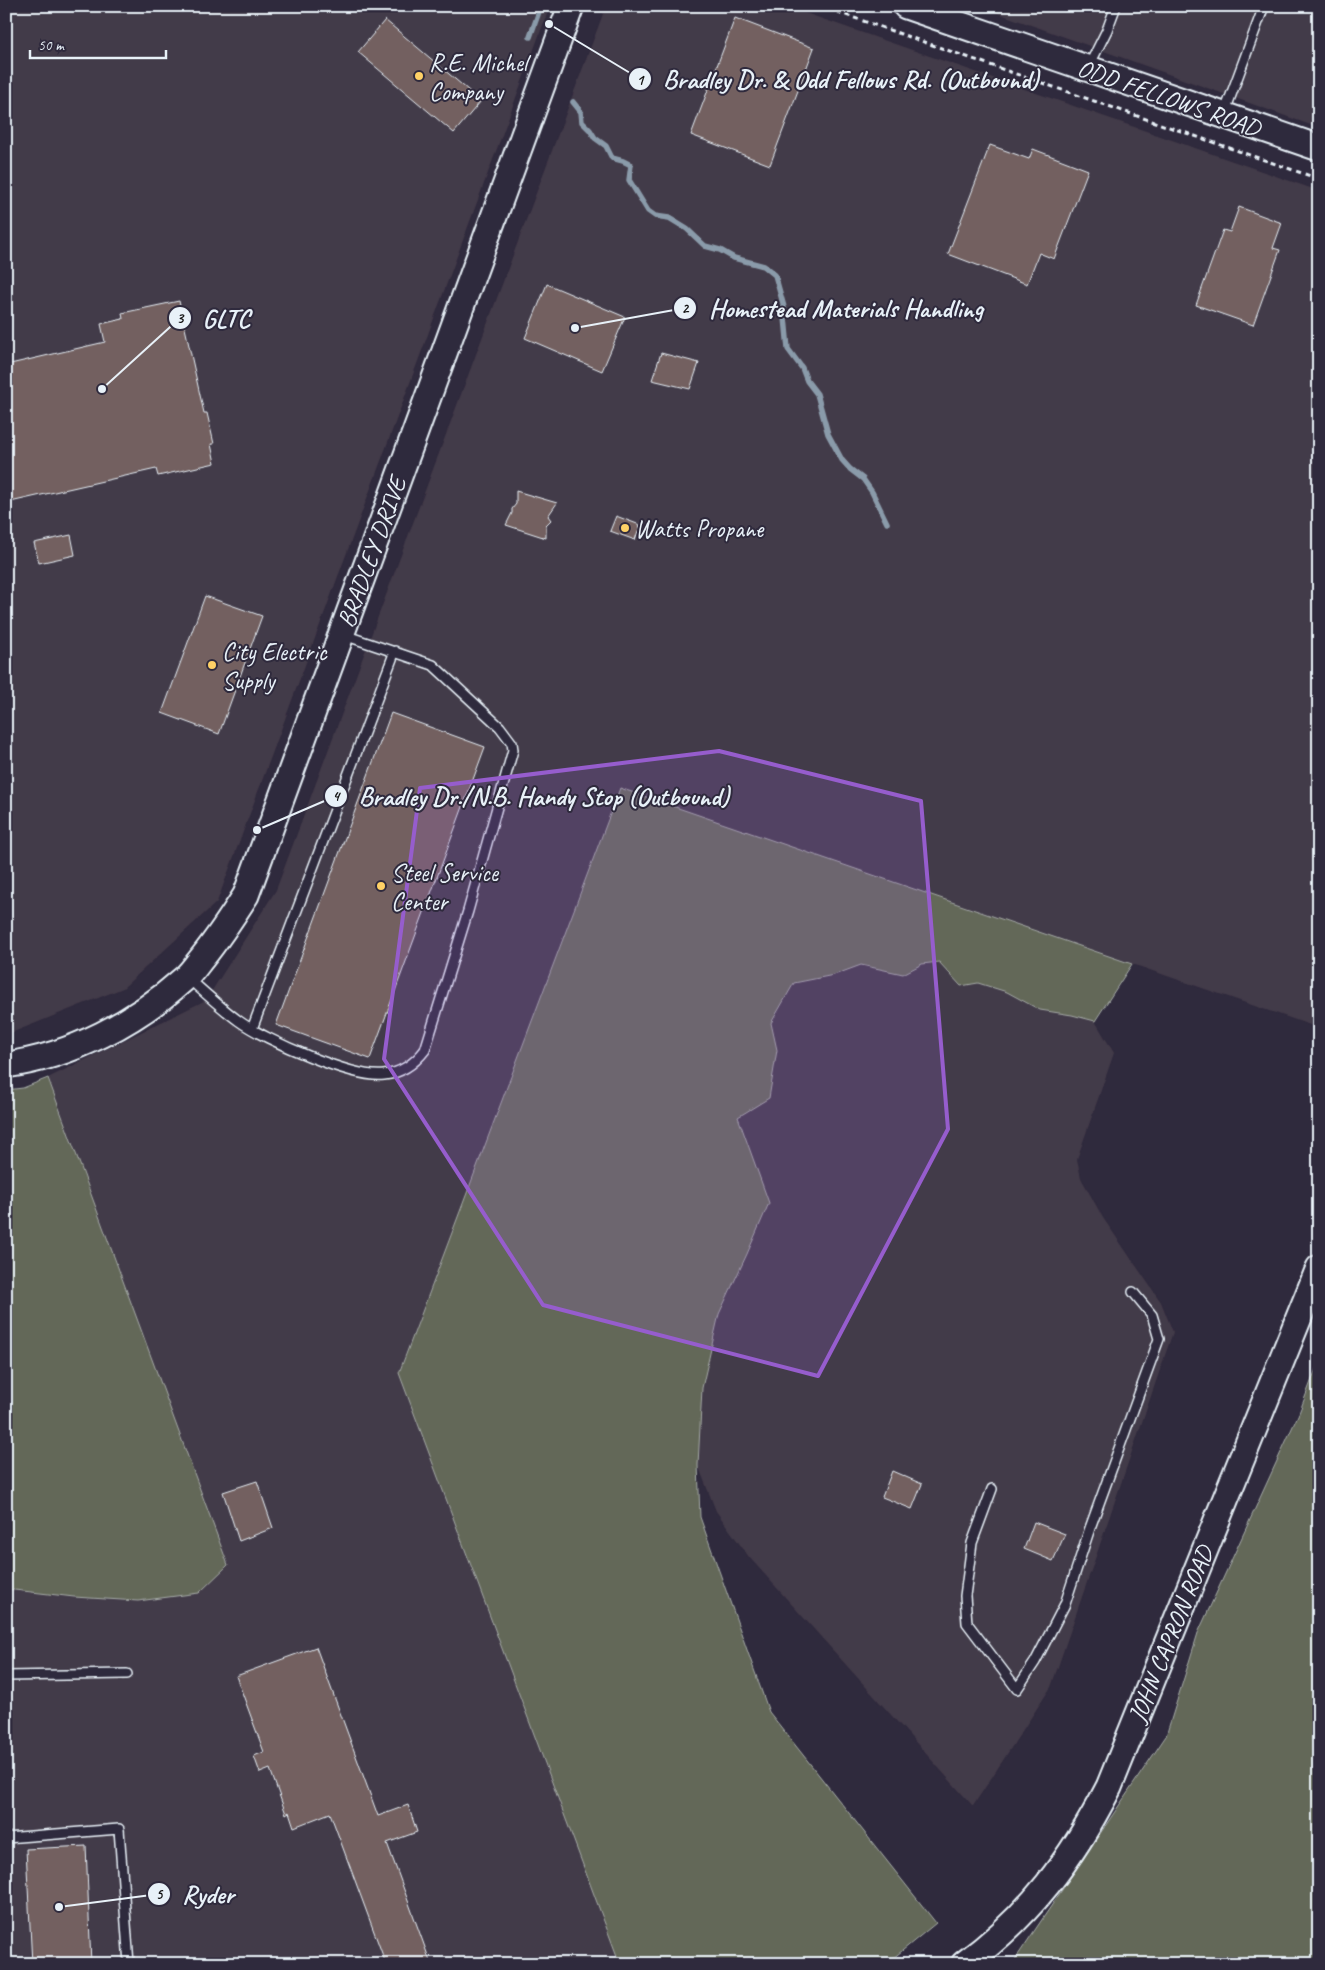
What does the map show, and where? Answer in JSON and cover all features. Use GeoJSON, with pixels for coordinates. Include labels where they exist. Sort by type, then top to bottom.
{"type":"FeatureCollection","features":[{"type":"Feature","properties":{"kind":"street","name":"BRADLEY DRIVE"},"geometry":{"type":"LineString","coordinates":[[6,1066],[29,1062],[87,1041],[137,1016],[187,977],[223,932],[246,895],[571,6]]}},
{"type":"Feature","properties":{"kind":"street","name":"ODD FELLOWS ROAD"},"geometry":{"type":"LineString","coordinates":[[912,7],[1319,148]]}},
{"type":"Feature","properties":{"kind":"street","name":"JOHN CAPRON ROAD"},"geometry":{"type":"LineString","coordinates":[[964,1964],[991,1944],[1022,1914],[1070,1856],[1109,1787],[1319,1268]]}},
{"type":"Feature","properties":{"kind":"lane"},"geometry":{"type":"LineString","coordinates":[[1088,69],[1107,30],[1116,6]]}},
{"type":"Feature","properties":{"kind":"lane"},"geometry":{"type":"LineString","coordinates":[[1223,116],[1264,6]]}},
{"type":"Feature","properties":{"kind":"lane"},"geometry":{"type":"LineString","coordinates":[[187,977],[239,1021],[307,1056],[369,1075],[384,1075],[396,1072],[410,1065],[425,1050],[468,911],[513,750],[512,743],[500,727],[433,664],[342,634]]}},
{"type":"Feature","properties":{"kind":"lane"},"geometry":{"type":"LineString","coordinates":[[252,1029],[395,651]]}},
{"type":"Feature","properties":{"kind":"lane"},"geometry":{"type":"LineString","coordinates":[[992,1489],[972,1543],[965,1596],[967,1623],[1017,1689],[1035,1662],[1065,1604],[1115,1458],[1159,1339],[1152,1315],[1133,1292]]}},
{"type":"Feature","properties":{"kind":"lane"},"geometry":{"type":"LineString","coordinates":[[6,1676],[127,1674]]}},
{"type":"Feature","properties":{"kind":"lane"},"geometry":{"type":"LineString","coordinates":[[6,1838],[119,1829],[129,1964]]}},
{"type":"Feature","properties":{"kind":"path"},"geometry":{"type":"LineString","coordinates":[[820,6],[1319,179]]}},
{"type":"Feature","properties":{"kind":"highlighted area"},"geometry":{"type":"Polygon","coordinates":[[[719,751],[921,801],[948,1129],[818,1376],[543,1305],[384,1059],[420,788],[719,751]]]}},
{"type":"Feature","properties":{"kind":"shaded area"},"geometry":{"type":"Polygon","coordinates":[[[6,6],[550,6],[217,902],[123,988],[6,1035],[6,6]]]}},
{"type":"Feature","properties":{"kind":"shaded area"},"geometry":{"type":"Polygon","coordinates":[[[606,6],[785,6],[1319,191],[1319,1028],[620,788],[399,1373],[620,1964],[6,1964],[6,1589],[74,1597],[227,1565],[48,1078],[206,1000],[276,890],[606,6]]]}},
{"type":"Feature","properties":{"kind":"shaded area"},"geometry":{"type":"Polygon","coordinates":[[[978,6],[1319,6],[1319,128],[978,6]]]}},
{"type":"Feature","properties":{"kind":"shaded area"},"geometry":{"type":"Polygon","coordinates":[[[939,962],[961,986],[978,983],[1007,992],[1040,1010],[1095,1021],[1114,1053],[1077,1159],[1081,1178],[1103,1218],[1161,1302],[1173,1332],[1051,1687],[973,1806],[749,1557],[716,1511],[698,1465],[702,1388],[719,1314],[769,1203],[738,1117],[777,1051],[771,1023],[794,983],[834,975],[861,965],[903,974],[922,964],[939,962]]]}},
{"type":"Feature","properties":{"kind":"green space"},"geometry":{"type":"Polygon","coordinates":[[[620,788],[1132,964],[1095,1021],[1040,1010],[1007,992],[978,983],[961,986],[939,962],[922,964],[903,974],[861,965],[834,975],[794,983],[771,1023],[777,1050],[769,1098],[738,1117],[769,1203],[719,1314],[702,1388],[698,1465],[700,1517],[769,1712],[936,1923],[886,1964],[620,1964],[399,1373],[620,788]]]}},
{"type":"Feature","properties":{"kind":"green space"},"geometry":{"type":"Polygon","coordinates":[[[48,1078],[228,1565],[199,1593],[138,1601],[74,1597],[6,1589],[6,1090],[23,1088],[48,1078]]]}},
{"type":"Feature","properties":{"kind":"green space"},"geometry":{"type":"Polygon","coordinates":[[[1319,1361],[1319,1964],[1012,1964],[1166,1736],[1198,1633],[1299,1413],[1319,1361]]]}},
{"type":"Feature","properties":{"kind":"building"},"geometry":{"type":"Polygon","coordinates":[[[735,18],[814,48],[770,165],[691,135],[735,18]]]}},
{"type":"Feature","properties":{"kind":"building","name":"R.E. Michel Company"},"geometry":{"type":"Polygon","coordinates":[[[385,20],[481,101],[454,133],[358,52],[385,20]]]}},
{"type":"Feature","properties":{"kind":"building"},"geometry":{"type":"Polygon","coordinates":[[[990,145],[1029,159],[1033,149],[1088,170],[1054,259],[1039,253],[1027,284],[948,254],[990,145]]]}},
{"type":"Feature","properties":{"kind":"building"},"geometry":{"type":"Polygon","coordinates":[[[1239,207],[1282,223],[1273,248],[1280,250],[1253,325],[1196,305],[1223,230],[1230,232],[1239,207]]]}},
{"type":"Feature","properties":{"kind":"building"},"geometry":{"type":"Polygon","coordinates":[[[547,284],[625,317],[602,371],[525,338],[547,284]]]}},
{"type":"Feature","properties":{"kind":"building"},"geometry":{"type":"Polygon","coordinates":[[[179,301],[204,413],[207,413],[214,444],[211,444],[215,463],[158,476],[156,469],[6,503],[6,365],[105,342],[101,324],[123,319],[122,313],[179,301]]]}},
{"type":"Feature","properties":{"kind":"building"},"geometry":{"type":"Polygon","coordinates":[[[661,353],[699,363],[690,389],[652,380],[661,353]]]}},
{"type":"Feature","properties":{"kind":"building"},"geometry":{"type":"Polygon","coordinates":[[[516,491],[557,503],[548,516],[551,520],[546,525],[546,538],[506,525],[516,504],[516,491]]]}},
{"type":"Feature","properties":{"kind":"building","name":"Watts Propane"},"geometry":{"type":"Polygon","coordinates":[[[616,516],[640,525],[635,540],[610,531],[616,516]]]}},
{"type":"Feature","properties":{"kind":"building"},"geometry":{"type":"Polygon","coordinates":[[[71,535],[75,555],[39,563],[34,543],[71,535]]]}},
{"type":"Feature","properties":{"kind":"building","name":"City Electric Supply"},"geometry":{"type":"Polygon","coordinates":[[[205,596],[262,616],[219,734],[162,713],[205,596]]]}},
{"type":"Feature","properties":{"kind":"building","name":"Steel Service Center"},"geometry":{"type":"Polygon","coordinates":[[[391,713],[485,747],[370,1059],[276,1025],[391,713]]]}},
{"type":"Feature","properties":{"kind":"building"},"geometry":{"type":"Polygon","coordinates":[[[892,1471],[922,1484],[912,1509],[882,1497],[892,1471]]]}},
{"type":"Feature","properties":{"kind":"building"},"geometry":{"type":"Polygon","coordinates":[[[257,1481],[273,1528],[239,1541],[223,1492],[257,1481]]]}},
{"type":"Feature","properties":{"kind":"building"},"geometry":{"type":"Polygon","coordinates":[[[1034,1522],[1065,1534],[1053,1561],[1024,1549],[1034,1522]]]}},
{"type":"Feature","properties":{"kind":"building"},"geometry":{"type":"Polygon","coordinates":[[[316,1647],[378,1816],[408,1805],[417,1832],[387,1843],[431,1964],[386,1964],[330,1813],[294,1827],[289,1812],[286,1814],[270,1769],[260,1773],[254,1756],[264,1752],[236,1676],[316,1647]]]}},
{"type":"Feature","properties":{"kind":"building"},"geometry":{"type":"Polygon","coordinates":[[[86,1846],[91,1964],[32,1964],[26,1849],[86,1846]]]}},
{"type":"Feature","properties":{"kind":"waterway"},"geometry":{"type":"LineString","coordinates":[[530,37],[541,6]]}},
{"type":"Feature","properties":{"kind":"waterway"},"geometry":{"type":"LineString","coordinates":[[573,102],[581,112],[582,122],[595,138],[606,146],[612,158],[631,165],[629,180],[648,211],[655,216],[669,218],[687,229],[705,246],[720,250],[734,258],[764,266],[775,275],[784,307],[788,349],[817,394],[828,434],[842,460],[863,479],[872,492],[887,523]]}},
{"type":"Feature","properties":{"kind":"place","name":"Bradley Dr. & Odd Fellows Rd. (Outbound)"},"geometry":{"type":"Point","coordinates":[549,24]}},
{"type":"Feature","properties":{"kind":"place","name":"R.E. Michel Company"},"geometry":{"type":"Point","coordinates":[419,76]}},
{"type":"Feature","properties":{"kind":"place","name":"Homestead Materials Handling"},"geometry":{"type":"Point","coordinates":[575,328]}},
{"type":"Feature","properties":{"kind":"place","name":"GLTC"},"geometry":{"type":"Point","coordinates":[102,389]}},
{"type":"Feature","properties":{"kind":"place","name":"Watts Propane"},"geometry":{"type":"Point","coordinates":[625,528]}},
{"type":"Feature","properties":{"kind":"place","name":"City Electric Supply"},"geometry":{"type":"Point","coordinates":[212,665]}},
{"type":"Feature","properties":{"kind":"place","name":"Bradley Dr./N.B. Handy Stop (Outbound)"},"geometry":{"type":"Point","coordinates":[257,830]}},
{"type":"Feature","properties":{"kind":"place","name":"Steel Service Center"},"geometry":{"type":"Point","coordinates":[381,886]}},
{"type":"Feature","properties":{"kind":"place","name":"Ryder"},"geometry":{"type":"Point","coordinates":[59,1907]}}]}
